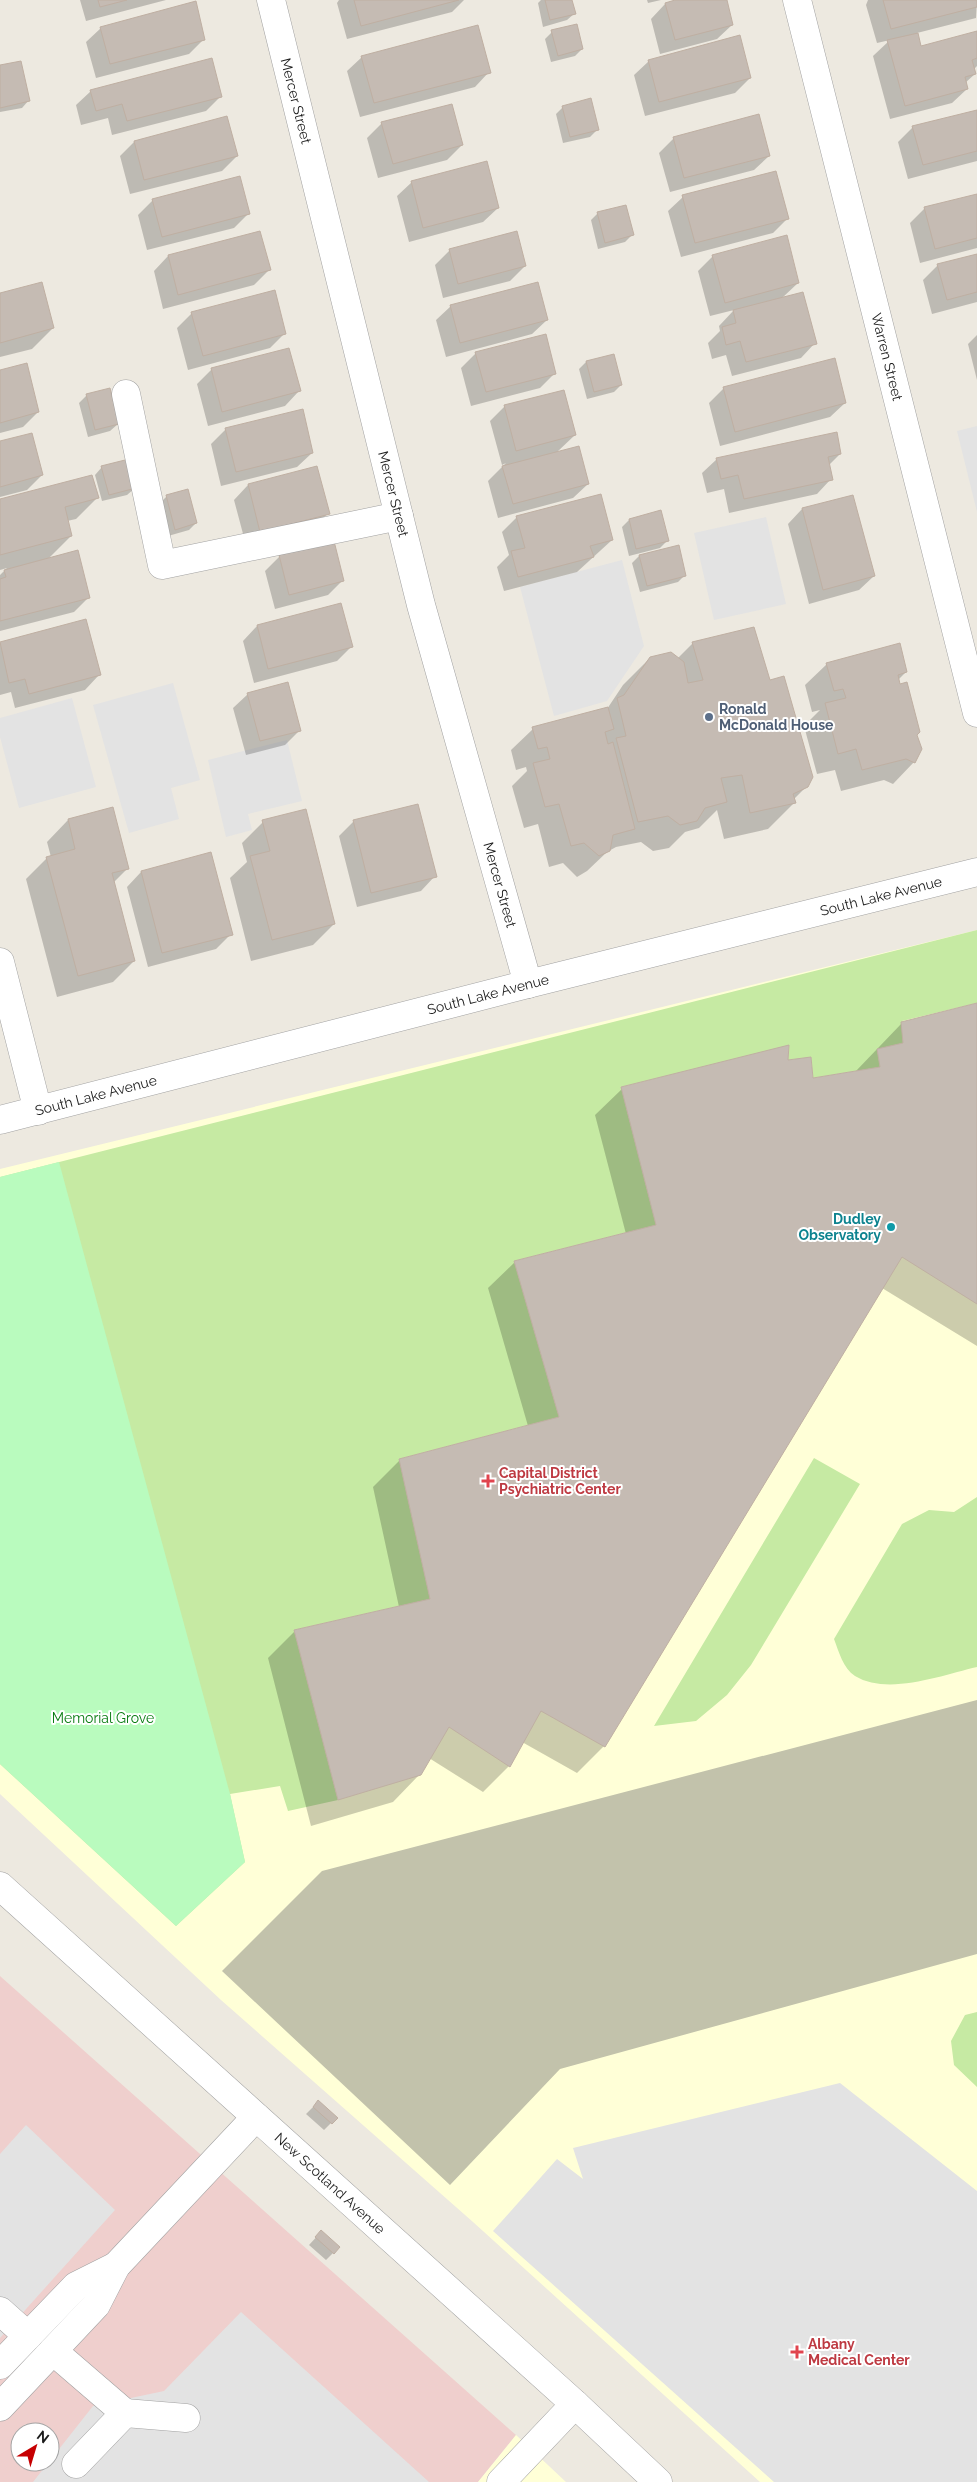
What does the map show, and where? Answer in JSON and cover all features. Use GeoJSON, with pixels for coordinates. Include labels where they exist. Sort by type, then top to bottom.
{"type":"FeatureCollection","features":[{"type":"Feature","properties":{"kind":"street","name":"Mercer Street"},"geometry":{"type":"LineString","coordinates":[[271,0],[421,605],[528,984]]}},
{"type":"Feature","properties":{"kind":"street","name":"Warren Street"},"geometry":{"type":"LineString","coordinates":[[797,0],[977,713]]}},
{"type":"Feature","properties":{"kind":"street"},"geometry":{"type":"LineString","coordinates":[[126,394],[162,565],[399,516]]}},
{"type":"Feature","properties":{"kind":"street","name":"South Lake Avenue"},"geometry":{"type":"LineString","coordinates":[[0,1120],[528,984],[977,872]]}},
{"type":"Feature","properties":{"kind":"street"},"geometry":{"type":"LineString","coordinates":[[0,962],[38,1111]]}},
{"type":"Feature","properties":{"kind":"street","name":"New Scotland Avenue"},"geometry":{"type":"LineString","coordinates":[[0,1887],[575,2404],[658,2482]]}},
{"type":"Feature","properties":{"kind":"street"},"geometry":{"type":"LineString","coordinates":[[0,2408],[96,2305],[116,2266],[256,2118]]}},
{"type":"Feature","properties":{"kind":"street"},"geometry":{"type":"LineString","coordinates":[[0,2365],[76,2286],[116,2266]]}},
{"type":"Feature","properties":{"kind":"street"},"geometry":{"type":"LineString","coordinates":[[0,2311],[28,2336]]}},
{"type":"Feature","properties":{"kind":"street"},"geometry":{"type":"LineString","coordinates":[[53,2351],[125,2413],[186,2418]]}},
{"type":"Feature","properties":{"kind":"street"},"geometry":{"type":"LineString","coordinates":[[502,2482],[575,2404]]}},
{"type":"Feature","properties":{"kind":"street"},"geometry":{"type":"LineString","coordinates":[[76,2464],[125,2413]]}},
{"type":"Feature","properties":{"kind":"shaded area"},"geometry":{"type":"Polygon","coordinates":[[[977,426],[977,512],[957,431],[977,426]]]}},
{"type":"Feature","properties":{"kind":"shaded area"},"geometry":{"type":"Polygon","coordinates":[[[766,517],[786,604],[714,620],[694,533],[766,517]]]}},
{"type":"Feature","properties":{"kind":"shaded area"},"geometry":{"type":"Polygon","coordinates":[[[622,560],[644,646],[607,701],[554,716],[520,587],[622,560]]]}},
{"type":"Feature","properties":{"kind":"shaded area"},"geometry":{"type":"Polygon","coordinates":[[[173,683],[200,780],[171,788],[179,819],[129,833],[93,705],[173,683]]]}},
{"type":"Feature","properties":{"kind":"shaded area"},"geometry":{"type":"Polygon","coordinates":[[[72,698],[96,787],[19,808],[0,737],[0,718],[72,698]]]}},
{"type":"Feature","properties":{"kind":"shaded area"},"geometry":{"type":"Polygon","coordinates":[[[287,740],[302,801],[248,814],[252,830],[226,837],[208,760],[287,740]]]}},
{"type":"Feature","properties":{"kind":"shaded area","name":"Capital District Psychiatric Center"},"geometry":{"type":"Polygon","coordinates":[[[977,930],[977,2482],[760,2482],[473,2222],[221,2000],[0,1794],[0,1169],[977,930]]]}},
{"type":"Feature","properties":{"kind":"shaded area"},"geometry":{"type":"Polygon","coordinates":[[[977,1700],[977,1954],[560,2069],[450,2185],[222,1971],[322,1871],[977,1700]]]}},
{"type":"Feature","properties":{"kind":"shaded area"},"geometry":{"type":"Polygon","coordinates":[[[0,1976],[516,2435],[478,2482],[0,2482],[0,1976]]]}},
{"type":"Feature","properties":{"kind":"shaded area","name":"Albany Medical Center"},"geometry":{"type":"Polygon","coordinates":[[[840,2083],[977,2191],[977,2482],[774,2482],[493,2231],[557,2159],[583,2179],[573,2148],[840,2083]]]}},
{"type":"Feature","properties":{"kind":"shaded area"},"geometry":{"type":"Polygon","coordinates":[[[26,2125],[115,2210],[0,2338],[0,2154],[26,2125]]]}},
{"type":"Feature","properties":{"kind":"shaded area"},"geometry":{"type":"Polygon","coordinates":[[[241,2312],[429,2482],[33,2482],[41,2472],[60,2472],[60,2448],[93,2406],[164,2391],[241,2312]]]}},
{"type":"Feature","properties":{"kind":"shaded area"},"geometry":{"type":"Polygon","coordinates":[[[516,2435],[566,2482],[478,2482],[516,2435]]]}},
{"type":"Feature","properties":{"kind":"green space"},"geometry":{"type":"Polygon","coordinates":[[[977,930],[977,1003],[902,1021],[903,1043],[877,1049],[880,1067],[813,1078],[811,1058],[788,1060],[789,1046],[621,1087],[656,1225],[514,1261],[559,1417],[399,1459],[430,1599],[294,1630],[338,1800],[288,1811],[280,1786],[230,1794],[245,1862],[176,1926],[0,1764],[0,1177],[977,930]]]}},
{"type":"Feature","properties":{"kind":"green space","name":"Memorial Grove"},"geometry":{"type":"Polygon","coordinates":[[[59,1162],[230,1794],[245,1862],[176,1926],[0,1764],[0,1177],[59,1162]]]}},
{"type":"Feature","properties":{"kind":"green space"},"geometry":{"type":"Polygon","coordinates":[[[814,1458],[860,1484],[751,1665],[727,1695],[696,1721],[654,1726],[814,1458]]]}},
{"type":"Feature","properties":{"kind":"green space"},"geometry":{"type":"Polygon","coordinates":[[[977,1497],[977,1667],[932,1679],[899,1684],[868,1682],[855,1676],[844,1664],[834,1639],[902,1524],[929,1510],[954,1512],[977,1497]]]}},
{"type":"Feature","properties":{"kind":"green space"},"geometry":{"type":"Polygon","coordinates":[[[977,2012],[977,2087],[954,2065],[951,2041],[965,2015],[977,2012]]]}},
{"type":"Feature","properties":{"kind":"building"},"geometry":{"type":"Polygon","coordinates":[[[98,0],[127,0],[100,7],[98,0]]]}},
{"type":"Feature","properties":{"kind":"building"},"geometry":{"type":"Polygon","coordinates":[[[354,0],[459,0],[361,26],[354,0]]]}},
{"type":"Feature","properties":{"kind":"building"},"geometry":{"type":"Polygon","coordinates":[[[545,0],[572,0],[576,14],[550,20],[545,0]]]}},
{"type":"Feature","properties":{"kind":"building"},"geometry":{"type":"Polygon","coordinates":[[[675,0],[727,0],[733,25],[675,40],[665,3],[675,0]]]}},
{"type":"Feature","properties":{"kind":"building"},"geometry":{"type":"Polygon","coordinates":[[[883,0],[977,0],[977,7],[891,29],[883,0]]]}},
{"type":"Feature","properties":{"kind":"building"},"geometry":{"type":"Polygon","coordinates":[[[196,1],[205,40],[110,64],[100,27],[196,1]]]}},
{"type":"Feature","properties":{"kind":"building"},"geometry":{"type":"Polygon","coordinates":[[[577,24],[583,49],[558,56],[551,30],[577,24]]]}},
{"type":"Feature","properties":{"kind":"building"},"geometry":{"type":"Polygon","coordinates":[[[478,25],[491,73],[374,103],[361,56],[478,25]]]}},
{"type":"Feature","properties":{"kind":"building"},"geometry":{"type":"Polygon","coordinates":[[[977,31],[977,58],[972,60],[976,74],[965,77],[968,89],[905,106],[887,40],[918,33],[921,46],[977,31]]]}},
{"type":"Feature","properties":{"kind":"building"},"geometry":{"type":"Polygon","coordinates":[[[740,35],[751,78],[659,102],[648,60],[740,35]]]}},
{"type":"Feature","properties":{"kind":"building"},"geometry":{"type":"Polygon","coordinates":[[[212,58],[222,97],[127,121],[122,104],[96,111],[90,90],[212,58]]]}},
{"type":"Feature","properties":{"kind":"building"},"geometry":{"type":"Polygon","coordinates":[[[21,61],[30,101],[0,108],[0,65],[21,61]]]}},
{"type":"Feature","properties":{"kind":"building"},"geometry":{"type":"Polygon","coordinates":[[[591,98],[599,130],[570,137],[562,106],[591,98]]]}},
{"type":"Feature","properties":{"kind":"building"},"geometry":{"type":"Polygon","coordinates":[[[452,104],[463,145],[393,164],[381,122],[452,104]]]}},
{"type":"Feature","properties":{"kind":"building"},"geometry":{"type":"Polygon","coordinates":[[[977,110],[977,151],[923,165],[912,126],[977,110]]]}},
{"type":"Feature","properties":{"kind":"building"},"geometry":{"type":"Polygon","coordinates":[[[759,114],[770,156],[684,178],[673,137],[759,114]]]}},
{"type":"Feature","properties":{"kind":"building"},"geometry":{"type":"Polygon","coordinates":[[[227,116],[238,156],[144,180],[134,141],[227,116]]]}},
{"type":"Feature","properties":{"kind":"building"},"geometry":{"type":"Polygon","coordinates":[[[487,161],[499,208],[423,228],[411,181],[487,161]]]}},
{"type":"Feature","properties":{"kind":"building"},"geometry":{"type":"Polygon","coordinates":[[[776,171],[789,219],[695,243],[682,195],[776,171]]]}},
{"type":"Feature","properties":{"kind":"building"},"geometry":{"type":"Polygon","coordinates":[[[240,176],[250,214],[162,237],[152,199],[240,176]]]}},
{"type":"Feature","properties":{"kind":"building"},"geometry":{"type":"Polygon","coordinates":[[[977,194],[977,238],[935,249],[924,207],[977,194]]]}},
{"type":"Feature","properties":{"kind":"building"},"geometry":{"type":"Polygon","coordinates":[[[626,205],[634,235],[605,243],[597,212],[626,205]]]}},
{"type":"Feature","properties":{"kind":"building"},"geometry":{"type":"Polygon","coordinates":[[[260,231],[271,270],[178,295],[168,255],[260,231]]]}},
{"type":"Feature","properties":{"kind":"building"},"geometry":{"type":"Polygon","coordinates":[[[517,231],[526,266],[458,284],[449,249],[517,231]]]}},
{"type":"Feature","properties":{"kind":"building"},"geometry":{"type":"Polygon","coordinates":[[[787,235],[799,283],[725,303],[712,255],[787,235]]]}},
{"type":"Feature","properties":{"kind":"building"},"geometry":{"type":"Polygon","coordinates":[[[977,254],[977,292],[947,300],[937,264],[977,254]]]}},
{"type":"Feature","properties":{"kind":"building"},"geometry":{"type":"Polygon","coordinates":[[[42,282],[54,328],[0,343],[0,293],[42,282]]]}},
{"type":"Feature","properties":{"kind":"building"},"geometry":{"type":"Polygon","coordinates":[[[538,282],[548,320],[460,343],[450,305],[538,282]]]}},
{"type":"Feature","properties":{"kind":"building"},"geometry":{"type":"Polygon","coordinates":[[[275,290],[286,334],[203,356],[191,312],[275,290]]]}},
{"type":"Feature","properties":{"kind":"building"},"geometry":{"type":"Polygon","coordinates":[[[803,292],[817,344],[746,362],[740,341],[726,345],[722,327],[736,323],[733,310],[803,292]]]}},
{"type":"Feature","properties":{"kind":"building"},"geometry":{"type":"Polygon","coordinates":[[[546,334],[556,374],[486,392],[475,352],[546,334]]]}},
{"type":"Feature","properties":{"kind":"building"},"geometry":{"type":"Polygon","coordinates":[[[289,348],[301,391],[222,412],[211,368],[289,348]]]}},
{"type":"Feature","properties":{"kind":"building"},"geometry":{"type":"Polygon","coordinates":[[[614,354],[622,385],[594,392],[586,361],[614,354]]]}},
{"type":"Feature","properties":{"kind":"building"},"geometry":{"type":"Polygon","coordinates":[[[835,358],[846,403],[735,432],[723,387],[835,358]]]}},
{"type":"Feature","properties":{"kind":"building"},"geometry":{"type":"Polygon","coordinates":[[[27,363],[39,412],[0,423],[0,370],[27,363]]]}},
{"type":"Feature","properties":{"kind":"building"},"geometry":{"type":"Polygon","coordinates":[[[110,388],[119,424],[95,430],[86,394],[110,388]]]}},
{"type":"Feature","properties":{"kind":"building"},"geometry":{"type":"Polygon","coordinates":[[[564,390],[576,435],[516,451],[504,405],[564,390]]]}},
{"type":"Feature","properties":{"kind":"building"},"geometry":{"type":"Polygon","coordinates":[[[303,409],[313,453],[236,472],[225,428],[303,409]]]}},
{"type":"Feature","properties":{"kind":"building"},"geometry":{"type":"Polygon","coordinates":[[[837,432],[841,454],[828,457],[833,480],[744,499],[738,475],[721,479],[716,458],[837,432]]]}},
{"type":"Feature","properties":{"kind":"building"},"geometry":{"type":"Polygon","coordinates":[[[32,433],[43,475],[0,487],[0,441],[32,433]]]}},
{"type":"Feature","properties":{"kind":"building"},"geometry":{"type":"Polygon","coordinates":[[[579,446],[589,484],[513,504],[502,466],[579,446]]]}},
{"type":"Feature","properties":{"kind":"building"},"geometry":{"type":"Polygon","coordinates":[[[129,459],[136,488],[109,495],[101,466],[129,459]]]}},
{"type":"Feature","properties":{"kind":"building"},"geometry":{"type":"Polygon","coordinates":[[[317,466],[330,514],[260,532],[248,484],[317,466]]]}},
{"type":"Feature","properties":{"kind":"building"},"geometry":{"type":"Polygon","coordinates":[[[92,475],[99,498],[65,507],[72,536],[0,555],[0,499],[92,475]]]}},
{"type":"Feature","properties":{"kind":"building"},"geometry":{"type":"Polygon","coordinates":[[[188,489],[197,523],[175,530],[166,495],[188,489]]]}},
{"type":"Feature","properties":{"kind":"building"},"geometry":{"type":"Polygon","coordinates":[[[601,494],[613,540],[590,546],[594,557],[518,577],[511,551],[525,548],[516,516],[601,494]]]}},
{"type":"Feature","properties":{"kind":"building"},"geometry":{"type":"Polygon","coordinates":[[[853,495],[875,576],[823,590],[802,508],[853,495]]]}},
{"type":"Feature","properties":{"kind":"building"},"geometry":{"type":"Polygon","coordinates":[[[661,510],[669,541],[636,549],[629,519],[661,510]]]}},
{"type":"Feature","properties":{"kind":"building"},"geometry":{"type":"Polygon","coordinates":[[[334,541],[344,581],[289,595],[279,555],[334,541]]]}},
{"type":"Feature","properties":{"kind":"building"},"geometry":{"type":"Polygon","coordinates":[[[679,545],[686,576],[647,586],[639,555],[679,545]]]}},
{"type":"Feature","properties":{"kind":"building"},"geometry":{"type":"Polygon","coordinates":[[[78,550],[90,598],[0,621],[0,579],[6,577],[4,570],[78,550]]]}},
{"type":"Feature","properties":{"kind":"building"},"geometry":{"type":"Polygon","coordinates":[[[341,603],[353,647],[268,669],[257,625],[341,603]]]}},
{"type":"Feature","properties":{"kind":"building"},"geometry":{"type":"Polygon","coordinates":[[[86,619],[101,675],[29,694],[25,679],[9,683],[0,642],[86,619]]]}},
{"type":"Feature","properties":{"kind":"building","name":"Ronald McDonald House"},"geometry":{"type":"Polygon","coordinates":[[[754,627],[770,680],[784,676],[813,777],[808,787],[793,794],[796,803],[750,813],[742,775],[721,778],[727,802],[705,808],[697,821],[680,825],[668,816],[638,822],[616,738],[626,736],[617,698],[624,695],[650,657],[671,652],[684,662],[688,683],[703,680],[692,642],[754,627]]]}},
{"type":"Feature","properties":{"kind":"building"},"geometry":{"type":"Polygon","coordinates":[[[900,643],[907,672],[898,675],[900,684],[907,682],[920,732],[917,735],[922,749],[915,763],[906,759],[862,770],[856,749],[838,754],[825,703],[846,698],[843,689],[834,691],[826,663],[900,643]]]}},
{"type":"Feature","properties":{"kind":"building"},"geometry":{"type":"Polygon","coordinates":[[[288,682],[301,731],[260,741],[247,693],[288,682]]]}},
{"type":"Feature","properties":{"kind":"building"},"geometry":{"type":"Polygon","coordinates":[[[608,707],[614,729],[605,732],[608,744],[613,742],[635,829],[613,835],[610,851],[599,856],[584,843],[571,846],[559,804],[545,807],[533,763],[550,759],[547,747],[538,749],[532,727],[608,707]]]}},
{"type":"Feature","properties":{"kind":"building"},"geometry":{"type":"Polygon","coordinates":[[[418,804],[437,877],[371,893],[353,820],[418,804]]]}},
{"type":"Feature","properties":{"kind":"building"},"geometry":{"type":"Polygon","coordinates":[[[113,807],[129,869],[112,873],[135,961],[78,976],[46,857],[75,849],[68,819],[113,807]]]}},
{"type":"Feature","properties":{"kind":"building"},"geometry":{"type":"Polygon","coordinates":[[[306,809],[335,924],[272,940],[250,856],[270,851],[262,820],[306,809]]]}},
{"type":"Feature","properties":{"kind":"building"},"geometry":{"type":"Polygon","coordinates":[[[211,852],[233,935],[162,953],[141,871],[211,852]]]}},
{"type":"Feature","properties":{"kind":"building","name":"Capital District Psychiatric Center"},"geometry":{"type":"Polygon","coordinates":[[[977,1003],[977,1304],[902,1257],[605,1747],[541,1711],[510,1767],[449,1727],[421,1775],[338,1800],[294,1630],[430,1599],[399,1459],[559,1417],[514,1261],[656,1225],[621,1087],[789,1045],[788,1060],[811,1057],[813,1078],[880,1067],[877,1049],[903,1043],[901,1022],[977,1003]]]}},
{"type":"Feature","properties":{"kind":"building"},"geometry":{"type":"Polygon","coordinates":[[[318,2100],[338,2118],[332,2124],[313,2107],[318,2100]]]}},
{"type":"Feature","properties":{"kind":"building"},"geometry":{"type":"Polygon","coordinates":[[[321,2230],[340,2247],[334,2254],[315,2237],[321,2230]]]}},
{"type":"Feature","properties":{"kind":"place","name":"Ronald McDonald House"},"geometry":{"type":"Point","coordinates":[709,717]}},
{"type":"Feature","properties":{"kind":"place","name":"Dudley Observatory"},"geometry":{"type":"Point","coordinates":[891,1227]}},
{"type":"Feature","properties":{"kind":"place","name":"Capital District Psychiatric Center"},"geometry":{"type":"Point","coordinates":[488,1481]}},
{"type":"Feature","properties":{"kind":"place","name":"Albany Medical Center"},"geometry":{"type":"Point","coordinates":[797,2352]}}]}
